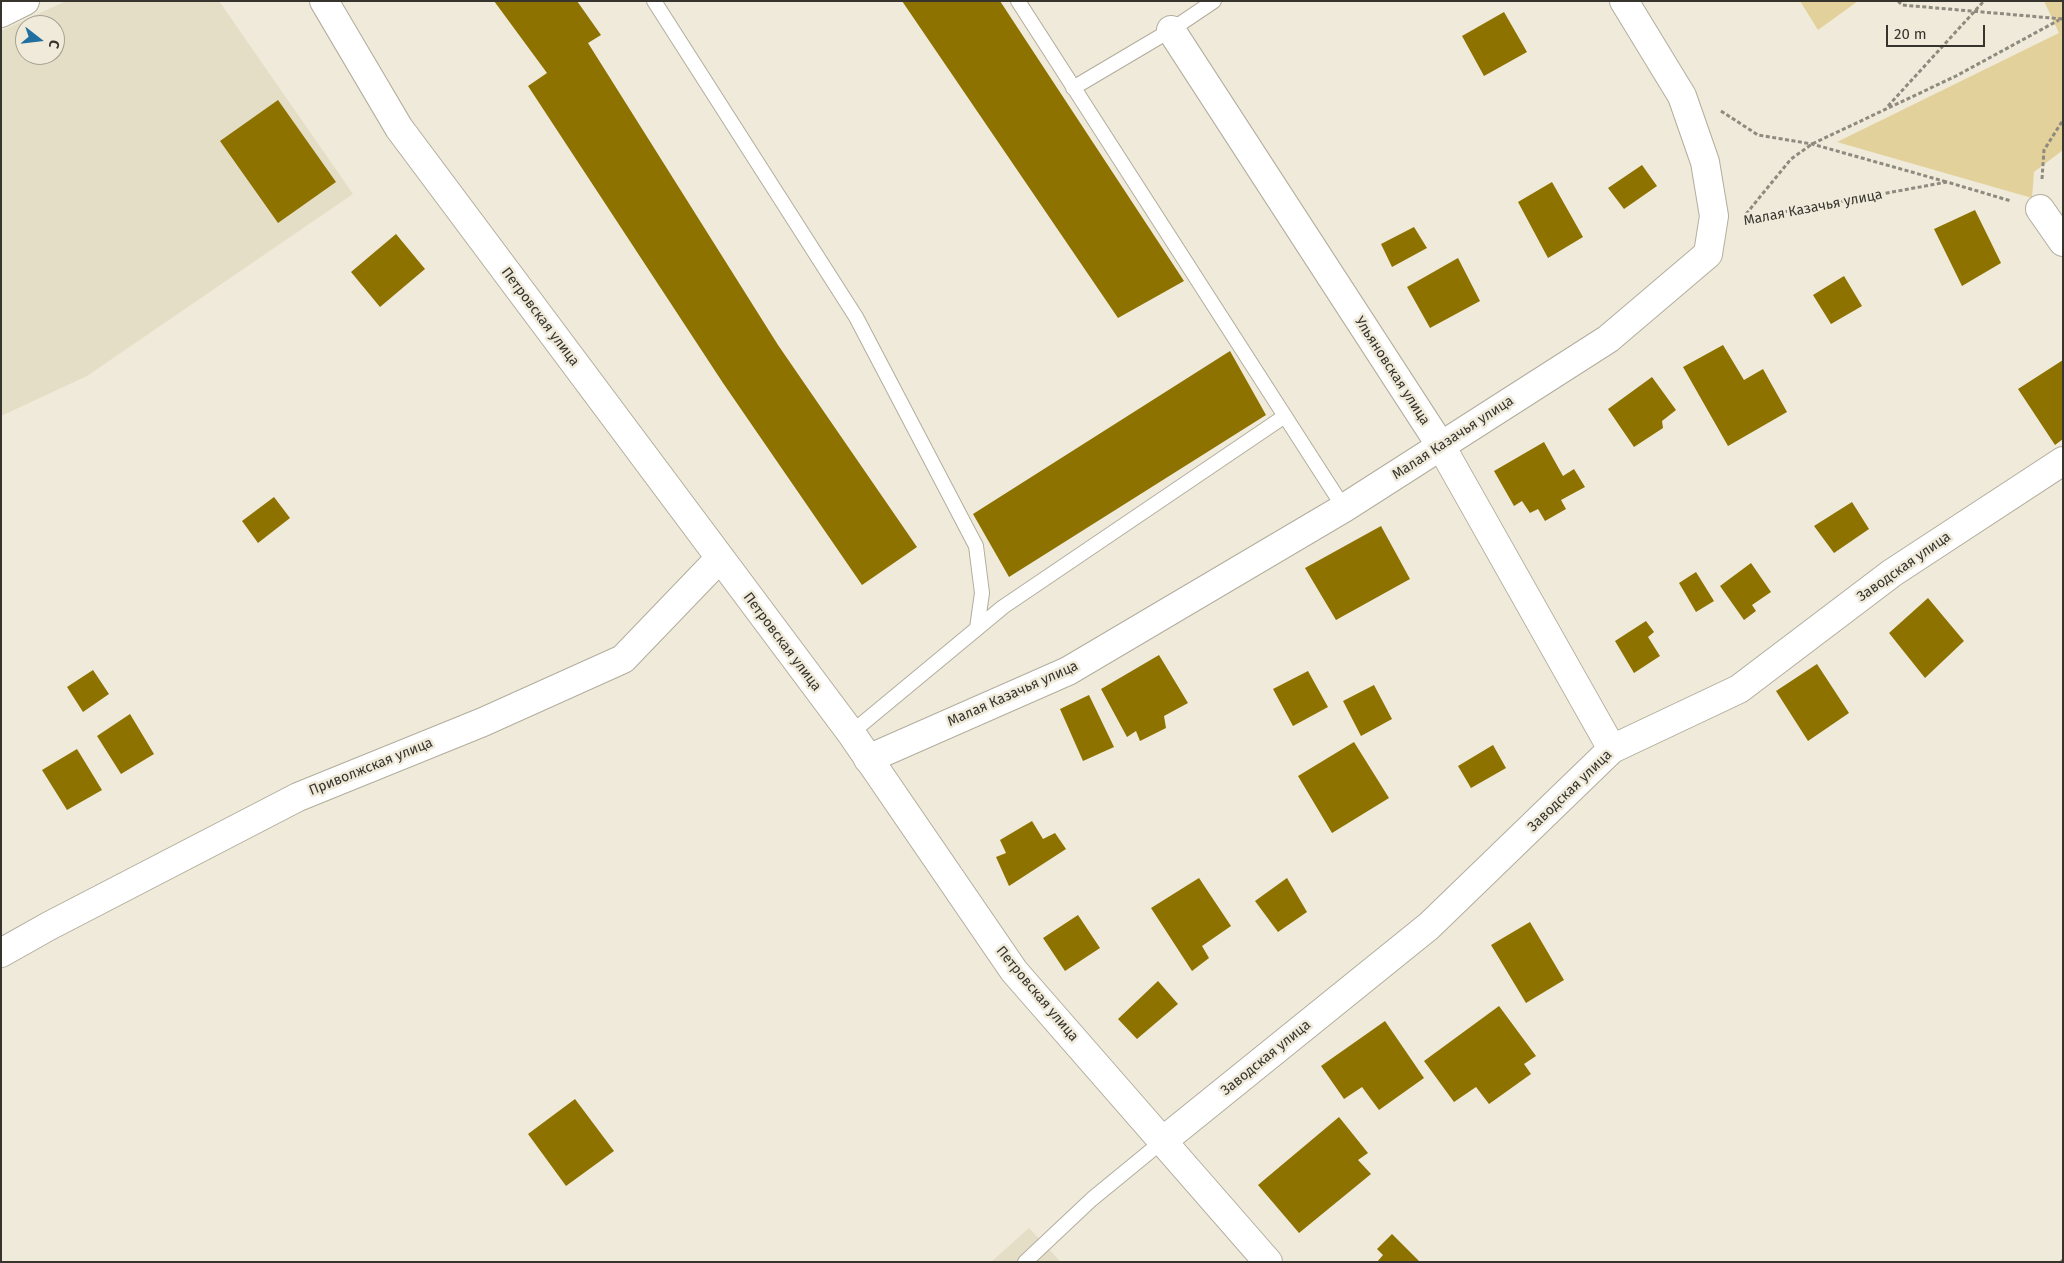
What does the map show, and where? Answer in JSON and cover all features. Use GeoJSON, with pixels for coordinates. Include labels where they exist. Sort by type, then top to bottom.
{"type":"FeatureCollection","features":[{"type":"Feature","properties":{"kind":"street"},"geometry":{"type":"LineString","coordinates":[[1,13],[25,1]]}},
{"type":"Feature","properties":{"kind":"street","name":"Петровская улица"},"geometry":{"type":"LineString","coordinates":[[324,1],[399,128],[851,733],[1014,970],[1164,1140],[1268,1262]]}},
{"type":"Feature","properties":{"kind":"street","name":"Малая Казачья улица"},"geometry":{"type":"LineString","coordinates":[[868,759],[1068,672],[1344,508],[1608,339],[1708,254],[1714,216],[1705,162],[1682,96],[1624,1]]}},
{"type":"Feature","properties":{"kind":"street","name":"Ульяновская улица"},"geometry":{"type":"LineString","coordinates":[[1171,30],[1441,446],[1612,749]]}},
{"type":"Feature","properties":{"kind":"street"},"geometry":{"type":"LineString","coordinates":[[2040,209],[2063,242]]}},
{"type":"Feature","properties":{"kind":"street","name":"Заводская улица"},"geometry":{"type":"LineString","coordinates":[[1164,1140],[1429,926],[1612,749],[1738,689],[1892,574],[2063,461]]}},
{"type":"Feature","properties":{"kind":"street","name":"Приволжская улица"},"geometry":{"type":"LineString","coordinates":[[1,954],[48,926],[298,797],[483,722],[623,659],[720,558]]}},
{"type":"Feature","properties":{"kind":"lane"},"geometry":{"type":"LineString","coordinates":[[654,1],[856,317],[976,546],[982,593],[977,628]]}},
{"type":"Feature","properties":{"kind":"lane"},"geometry":{"type":"LineString","coordinates":[[1018,1],[1344,508]]}},
{"type":"Feature","properties":{"kind":"lane"},"geometry":{"type":"LineString","coordinates":[[1073,88],[1171,30],[1214,1]]}},
{"type":"Feature","properties":{"kind":"lane"},"geometry":{"type":"LineString","coordinates":[[851,733],[1003,607],[1285,416]]}},
{"type":"Feature","properties":{"kind":"lane"},"geometry":{"type":"LineString","coordinates":[[1025,1262],[1092,1199],[1164,1140]]}},
{"type":"Feature","properties":{"kind":"path"},"geometry":{"type":"LineString","coordinates":[[1898,1],[1902,5],[2061,19]]}},
{"type":"Feature","properties":{"kind":"path"},"geometry":{"type":"LineString","coordinates":[[1886,108],[1984,1]]}},
{"type":"Feature","properties":{"kind":"path"},"geometry":{"type":"LineString","coordinates":[[1812,144],[1956,76],[2061,19]]}},
{"type":"Feature","properties":{"kind":"path"},"geometry":{"type":"LineString","coordinates":[[1718,109],[1758,135],[1812,144],[1947,182]]}},
{"type":"Feature","properties":{"kind":"path"},"geometry":{"type":"LineString","coordinates":[[2040,209],[2044,150],[2063,120]]}},
{"type":"Feature","properties":{"kind":"path","name":"Малая Казачья улица"},"geometry":{"type":"LineString","coordinates":[[1812,144],[1791,159],[1740,220],[1947,182],[2040,209]]}},
{"type":"Feature","properties":{"kind":"shaded area"},"geometry":{"type":"Polygon","coordinates":[[[66,1],[219,1],[353,194],[87,376],[1,416],[1,31],[15,25],[15,65],[65,65],[65,15],[36,15],[66,1]]]}},
{"type":"Feature","properties":{"kind":"shaded area"},"geometry":{"type":"Polygon","coordinates":[[[1800,1],[1858,1],[1818,30],[1800,1]]]}},
{"type":"Feature","properties":{"kind":"shaded area"},"geometry":{"type":"Polygon","coordinates":[[[2044,1],[2063,1],[2063,150],[2034,172],[2032,198],[1837,142],[2059,33],[2044,1]]]}},
{"type":"Feature","properties":{"kind":"shaded area"},"geometry":{"type":"Polygon","coordinates":[[[1029,1228],[1061,1262],[991,1262],[1029,1228]]]}},
{"type":"Feature","properties":{"kind":"building"},"geometry":{"type":"Polygon","coordinates":[[[494,1],[577,1],[601,35],[588,43],[778,345],[917,547],[862,585],[723,383],[528,86],[547,73],[494,1]]]}},
{"type":"Feature","properties":{"kind":"building"},"geometry":{"type":"Polygon","coordinates":[[[902,1],[1000,1],[1184,281],[1118,318],[902,1]]]}},
{"type":"Feature","properties":{"kind":"building"},"geometry":{"type":"Polygon","coordinates":[[[1504,12],[1527,52],[1484,76],[1462,36],[1504,12]]]}},
{"type":"Feature","properties":{"kind":"building"},"geometry":{"type":"Polygon","coordinates":[[[278,100],[336,182],[278,223],[220,141],[278,100]]]}},
{"type":"Feature","properties":{"kind":"building"},"geometry":{"type":"Polygon","coordinates":[[[1642,165],[1657,186],[1624,209],[1608,188],[1642,165]]]}},
{"type":"Feature","properties":{"kind":"building"},"geometry":{"type":"Polygon","coordinates":[[[1552,182],[1583,237],[1548,258],[1518,202],[1552,182]]]}},
{"type":"Feature","properties":{"kind":"building"},"geometry":{"type":"Polygon","coordinates":[[[1975,210],[2001,263],[1962,286],[1934,229],[1975,210]]]}},
{"type":"Feature","properties":{"kind":"building"},"geometry":{"type":"Polygon","coordinates":[[[1414,227],[1427,248],[1392,267],[1381,244],[1414,227]]]}},
{"type":"Feature","properties":{"kind":"building"},"geometry":{"type":"Polygon","coordinates":[[[396,234],[425,269],[380,307],[351,272],[396,234]]]}},
{"type":"Feature","properties":{"kind":"building"},"geometry":{"type":"Polygon","coordinates":[[[1458,258],[1480,301],[1430,328],[1407,287],[1458,258]]]}},
{"type":"Feature","properties":{"kind":"building"},"geometry":{"type":"Polygon","coordinates":[[[1844,276],[1862,306],[1831,324],[1813,295],[1844,276]]]}},
{"type":"Feature","properties":{"kind":"building"},"geometry":{"type":"Polygon","coordinates":[[[1723,345],[1744,380],[1763,369],[1787,412],[1728,446],[1683,367],[1723,345]]]}},
{"type":"Feature","properties":{"kind":"building"},"geometry":{"type":"Polygon","coordinates":[[[1230,351],[1266,415],[1009,577],[973,514],[1230,351]]]}},
{"type":"Feature","properties":{"kind":"building"},"geometry":{"type":"Polygon","coordinates":[[[2063,360],[2063,439],[2055,445],[2018,389],[2063,360]]]}},
{"type":"Feature","properties":{"kind":"building"},"geometry":{"type":"Polygon","coordinates":[[[1652,377],[1676,410],[1662,421],[1663,428],[1634,447],[1608,409],[1652,377]]]}},
{"type":"Feature","properties":{"kind":"building"},"geometry":{"type":"Polygon","coordinates":[[[1544,442],[1563,476],[1574,469],[1585,487],[1561,500],[1566,509],[1545,521],[1538,509],[1530,513],[1522,501],[1514,506],[1494,471],[1544,442]]]}},
{"type":"Feature","properties":{"kind":"building"},"geometry":{"type":"Polygon","coordinates":[[[274,497],[290,518],[258,543],[242,521],[274,497]]]}},
{"type":"Feature","properties":{"kind":"building"},"geometry":{"type":"Polygon","coordinates":[[[1852,502],[1869,529],[1834,553],[1814,526],[1852,502]]]}},
{"type":"Feature","properties":{"kind":"building"},"geometry":{"type":"Polygon","coordinates":[[[1381,526],[1410,579],[1336,620],[1305,568],[1381,526]]]}},
{"type":"Feature","properties":{"kind":"building"},"geometry":{"type":"Polygon","coordinates":[[[1751,563],[1771,592],[1752,605],[1756,611],[1744,620],[1720,586],[1751,563]]]}},
{"type":"Feature","properties":{"kind":"building"},"geometry":{"type":"Polygon","coordinates":[[[1696,572],[1714,601],[1696,612],[1679,583],[1696,572]]]}},
{"type":"Feature","properties":{"kind":"building"},"geometry":{"type":"Polygon","coordinates":[[[1928,598],[1964,641],[1925,678],[1889,633],[1928,598]]]}},
{"type":"Feature","properties":{"kind":"building"},"geometry":{"type":"Polygon","coordinates":[[[1646,621],[1654,632],[1648,637],[1660,656],[1634,673],[1615,641],[1646,621]]]}},
{"type":"Feature","properties":{"kind":"building"},"geometry":{"type":"Polygon","coordinates":[[[1159,655],[1188,703],[1164,716],[1166,728],[1140,741],[1136,731],[1127,737],[1101,689],[1159,655]]]}},
{"type":"Feature","properties":{"kind":"building"},"geometry":{"type":"Polygon","coordinates":[[[1817,664],[1849,713],[1808,741],[1776,691],[1817,664]]]}},
{"type":"Feature","properties":{"kind":"building"},"geometry":{"type":"Polygon","coordinates":[[[93,670],[109,694],[83,712],[67,687],[93,670]]]}},
{"type":"Feature","properties":{"kind":"building"},"geometry":{"type":"Polygon","coordinates":[[[1308,671],[1328,707],[1293,726],[1273,689],[1308,671]]]}},
{"type":"Feature","properties":{"kind":"building"},"geometry":{"type":"Polygon","coordinates":[[[1374,685],[1392,719],[1361,736],[1343,701],[1374,685]]]}},
{"type":"Feature","properties":{"kind":"building"},"geometry":{"type":"Polygon","coordinates":[[[1089,695],[1114,747],[1083,761],[1060,709],[1089,695]]]}},
{"type":"Feature","properties":{"kind":"building"},"geometry":{"type":"Polygon","coordinates":[[[130,714],[154,754],[121,774],[97,736],[130,714]]]}},
{"type":"Feature","properties":{"kind":"building"},"geometry":{"type":"Polygon","coordinates":[[[1354,742],[1389,798],[1332,833],[1298,776],[1354,742]]]}},
{"type":"Feature","properties":{"kind":"building"},"geometry":{"type":"Polygon","coordinates":[[[1493,745],[1506,768],[1471,788],[1458,766],[1493,745]]]}},
{"type":"Feature","properties":{"kind":"building"},"geometry":{"type":"Polygon","coordinates":[[[77,749],[102,790],[67,810],[42,770],[77,749]]]}},
{"type":"Feature","properties":{"kind":"building"},"geometry":{"type":"Polygon","coordinates":[[[1032,821],[1043,839],[1055,833],[1066,849],[1009,886],[996,857],[1006,853],[1000,840],[1032,821]]]}},
{"type":"Feature","properties":{"kind":"building"},"geometry":{"type":"Polygon","coordinates":[[[1199,878],[1231,926],[1202,946],[1209,958],[1192,971],[1151,908],[1199,878]]]}},
{"type":"Feature","properties":{"kind":"building"},"geometry":{"type":"Polygon","coordinates":[[[1287,878],[1307,912],[1278,932],[1255,901],[1287,878]]]}},
{"type":"Feature","properties":{"kind":"building"},"geometry":{"type":"Polygon","coordinates":[[[1078,915],[1100,948],[1065,971],[1043,938],[1078,915]]]}},
{"type":"Feature","properties":{"kind":"building"},"geometry":{"type":"Polygon","coordinates":[[[1530,922],[1564,980],[1526,1003],[1491,945],[1530,922]]]}},
{"type":"Feature","properties":{"kind":"building"},"geometry":{"type":"Polygon","coordinates":[[[1158,981],[1178,1004],[1137,1039],[1118,1019],[1158,981]]]}},
{"type":"Feature","properties":{"kind":"building"},"geometry":{"type":"Polygon","coordinates":[[[1499,1006],[1536,1056],[1524,1064],[1531,1074],[1489,1104],[1476,1087],[1454,1102],[1424,1061],[1499,1006]]]}},
{"type":"Feature","properties":{"kind":"building"},"geometry":{"type":"Polygon","coordinates":[[[1385,1021],[1424,1078],[1379,1110],[1362,1087],[1344,1099],[1321,1066],[1385,1021]]]}},
{"type":"Feature","properties":{"kind":"building"},"geometry":{"type":"Polygon","coordinates":[[[575,1099],[614,1151],[566,1186],[528,1134],[575,1099]]]}},
{"type":"Feature","properties":{"kind":"building"},"geometry":{"type":"Polygon","coordinates":[[[1339,1117],[1368,1153],[1358,1160],[1371,1174],[1299,1233],[1258,1185],[1339,1117]]]}},
{"type":"Feature","properties":{"kind":"building"},"geometry":{"type":"Polygon","coordinates":[[[1392,1234],[1420,1262],[1377,1262],[1383,1255],[1377,1249],[1392,1234]]]}}]}
